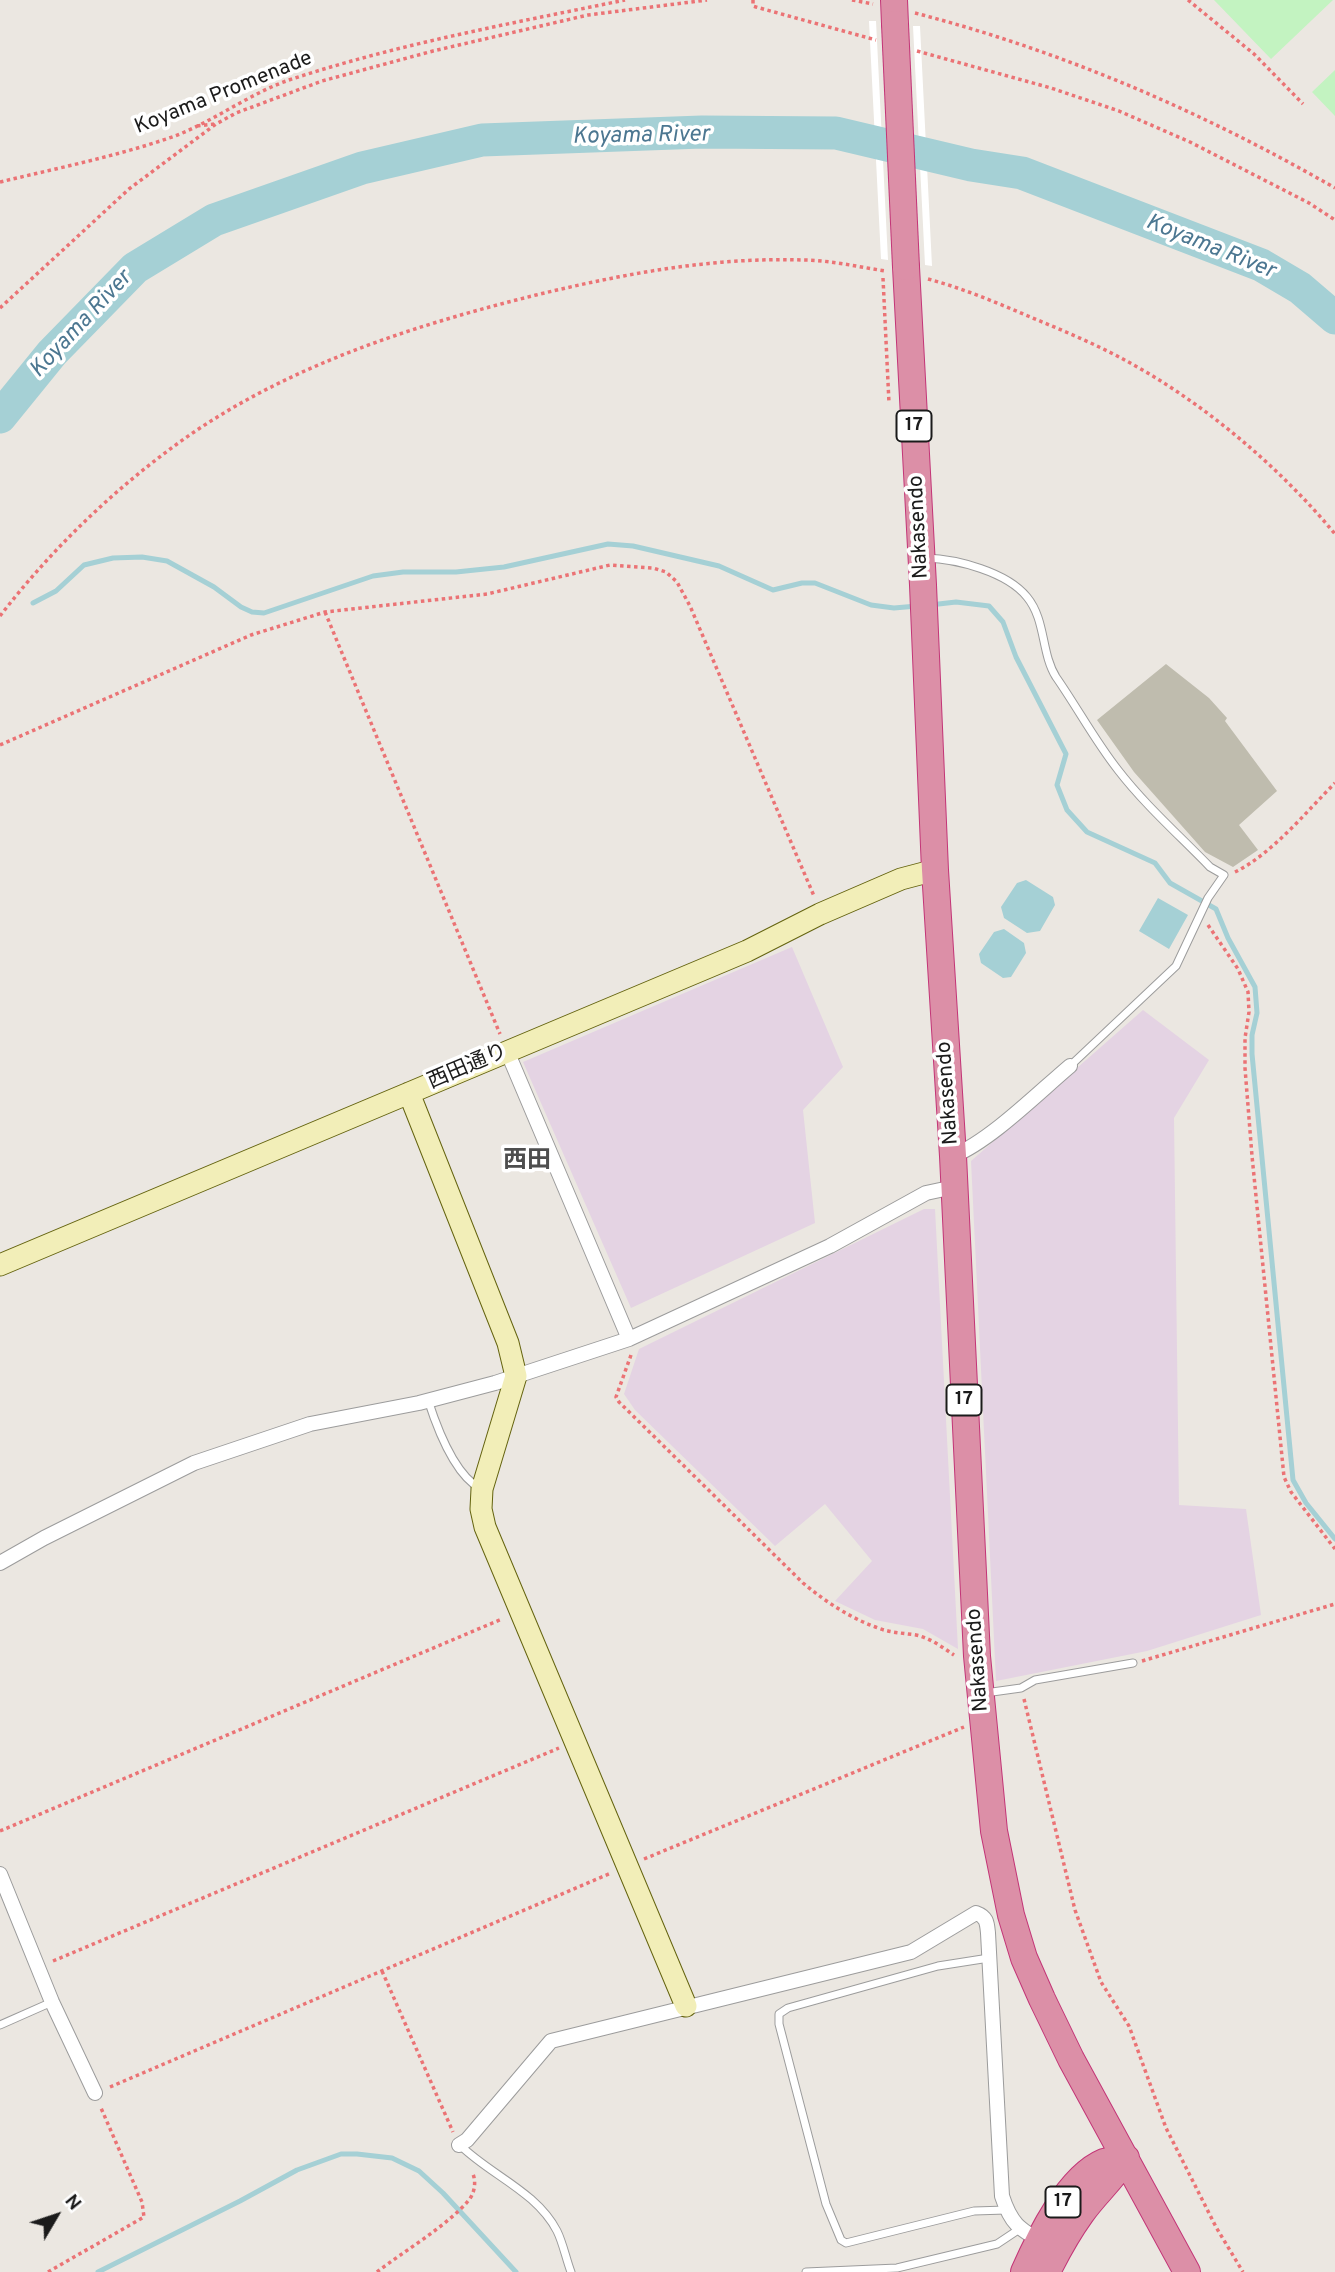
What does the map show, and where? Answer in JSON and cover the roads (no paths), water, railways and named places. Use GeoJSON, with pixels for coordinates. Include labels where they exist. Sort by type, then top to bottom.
{"type":"FeatureCollection","features":[{"type":"Feature","properties":{"kind":"highway","name":"Nakasendo"},"geometry":{"type":"LineString","coordinates":[[888,15],[899,271],[922,558],[935,870],[953,1156],[977,1656],[993,1831],[1003,1883],[1024,1958],[1071,2059],[1126,2158]]}},
{"type":"Feature","properties":{"kind":"highway","name":"17"},"geometry":{"type":"LineString","coordinates":[[1024,2272],[1041,2248],[1056,2212],[1091,2170],[1105,2161],[1126,2158],[1186,2272]]}},
{"type":"Feature","properties":{"kind":"street","name":"西田通り"},"geometry":{"type":"LineString","coordinates":[[0,1265],[747,951],[820,914],[901,879],[935,870]]}},
{"type":"Feature","properties":{"kind":"street"},"geometry":{"type":"LineString","coordinates":[[507,1051],[629,1339]]}},
{"type":"Feature","properties":{"kind":"street"},"geometry":{"type":"LineString","coordinates":[[953,1156],[983,1139],[1070,1066]]}},
{"type":"Feature","properties":{"kind":"street"},"geometry":{"type":"LineString","coordinates":[[409,1093],[508,1343],[516,1376],[482,1489],[481,1509],[485,1527],[686,2006]]}},
{"type":"Feature","properties":{"kind":"street"},"geometry":{"type":"LineString","coordinates":[[0,1563],[194,1463],[310,1424],[428,1400],[516,1376],[629,1339],[830,1247],[926,1194],[954,1187]]}},
{"type":"Feature","properties":{"kind":"street"},"geometry":{"type":"LineString","coordinates":[[0,1874],[52,2002],[94,2093]]}},
{"type":"Feature","properties":{"kind":"street"},"geometry":{"type":"LineString","coordinates":[[459,2145],[467,2140],[551,2041],[911,1952],[976,1913],[983,1915],[986,1920],[990,1958],[1002,2196],[1009,2218],[1041,2248]]}},
{"type":"Feature","properties":{"kind":"lane"},"geometry":{"type":"LineString","coordinates":[[922,558],[948,558],[969,564],[999,578],[1028,598],[1038,619],[1050,665],[1118,770],[1210,867],[1224,875],[1208,898],[1176,966],[1070,1066]]}},
{"type":"Feature","properties":{"kind":"lane"},"geometry":{"type":"LineString","coordinates":[[428,1400],[448,1449],[464,1478],[482,1489]]}},
{"type":"Feature","properties":{"kind":"lane"},"geometry":{"type":"LineString","coordinates":[[981,1693],[1021,1688],[1035,1680],[1133,1663]]}},
{"type":"Feature","properties":{"kind":"lane"},"geometry":{"type":"LineString","coordinates":[[990,1958],[938,1966],[788,2008],[779,2014],[779,2024],[825,2204],[841,2240],[846,2243],[974,2211],[1006,2210]]}},
{"type":"Feature","properties":{"kind":"lane"},"geometry":{"type":"LineString","coordinates":[[0,2025],[52,2002]]}},
{"type":"Feature","properties":{"kind":"lane"},"geometry":{"type":"LineString","coordinates":[[459,2145],[476,2161],[530,2197],[556,2230],[571,2272]]}},
{"type":"Feature","properties":{"kind":"lane"},"geometry":{"type":"LineString","coordinates":[[806,2272],[897,2268],[997,2244],[1041,2248]]}},
{"type":"Feature","properties":{"kind":"water"},"geometry":{"type":"Polygon","coordinates":[[[1026,880],[1053,897],[1055,905],[1040,931],[1027,933],[1004,918],[1001,907],[1017,883],[1026,880]]]}},
{"type":"Feature","properties":{"kind":"water"},"geometry":{"type":"Polygon","coordinates":[[[1158,898],[1188,915],[1169,949],[1139,931],[1158,898]]]}},
{"type":"Feature","properties":{"kind":"water"},"geometry":{"type":"Polygon","coordinates":[[[1004,929],[1024,943],[1026,953],[1011,977],[1003,978],[981,963],[979,954],[994,932],[1004,929]]]}},
{"type":"Feature","properties":{"kind":"waterway","name":"Koyama River"},"geometry":{"type":"LineString","coordinates":[[0,417],[52,353],[135,268],[214,220],[362,168],[482,140],[702,132],[836,133],[971,165],[1022,173],[1261,265],[1300,288],[1335,318]]}},
{"type":"Feature","properties":{"kind":"waterway"},"geometry":{"type":"LineString","coordinates":[[33,603],[56,591],[84,565],[113,558],[142,557],[167,561],[214,587],[241,607],[264,613],[373,576],[504,567],[608,544],[633,546],[719,566],[773,590],[802,583],[815,583],[871,605],[894,608],[917,606]]}},
{"type":"Feature","properties":{"kind":"waterway"},"geometry":{"type":"LineString","coordinates":[[930,605],[956,602],[989,606],[1003,622],[1016,657],[1066,754],[1057,785],[1067,810],[1087,832],[1155,863],[1170,883],[1216,909],[1228,938],[1255,987],[1257,1013],[1252,1035],[1252,1054],[1293,1480],[1306,1503],[1335,1539]]}},
{"type":"Feature","properties":{"kind":"waterway"},"geometry":{"type":"LineString","coordinates":[[98,2272],[297,2170],[341,2154],[392,2158],[419,2171],[516,2272]]}},
{"type":"Feature","properties":{"kind":"district","name":"西田"},"geometry":{"type":"Point","coordinates":[527,1162]}}]}
